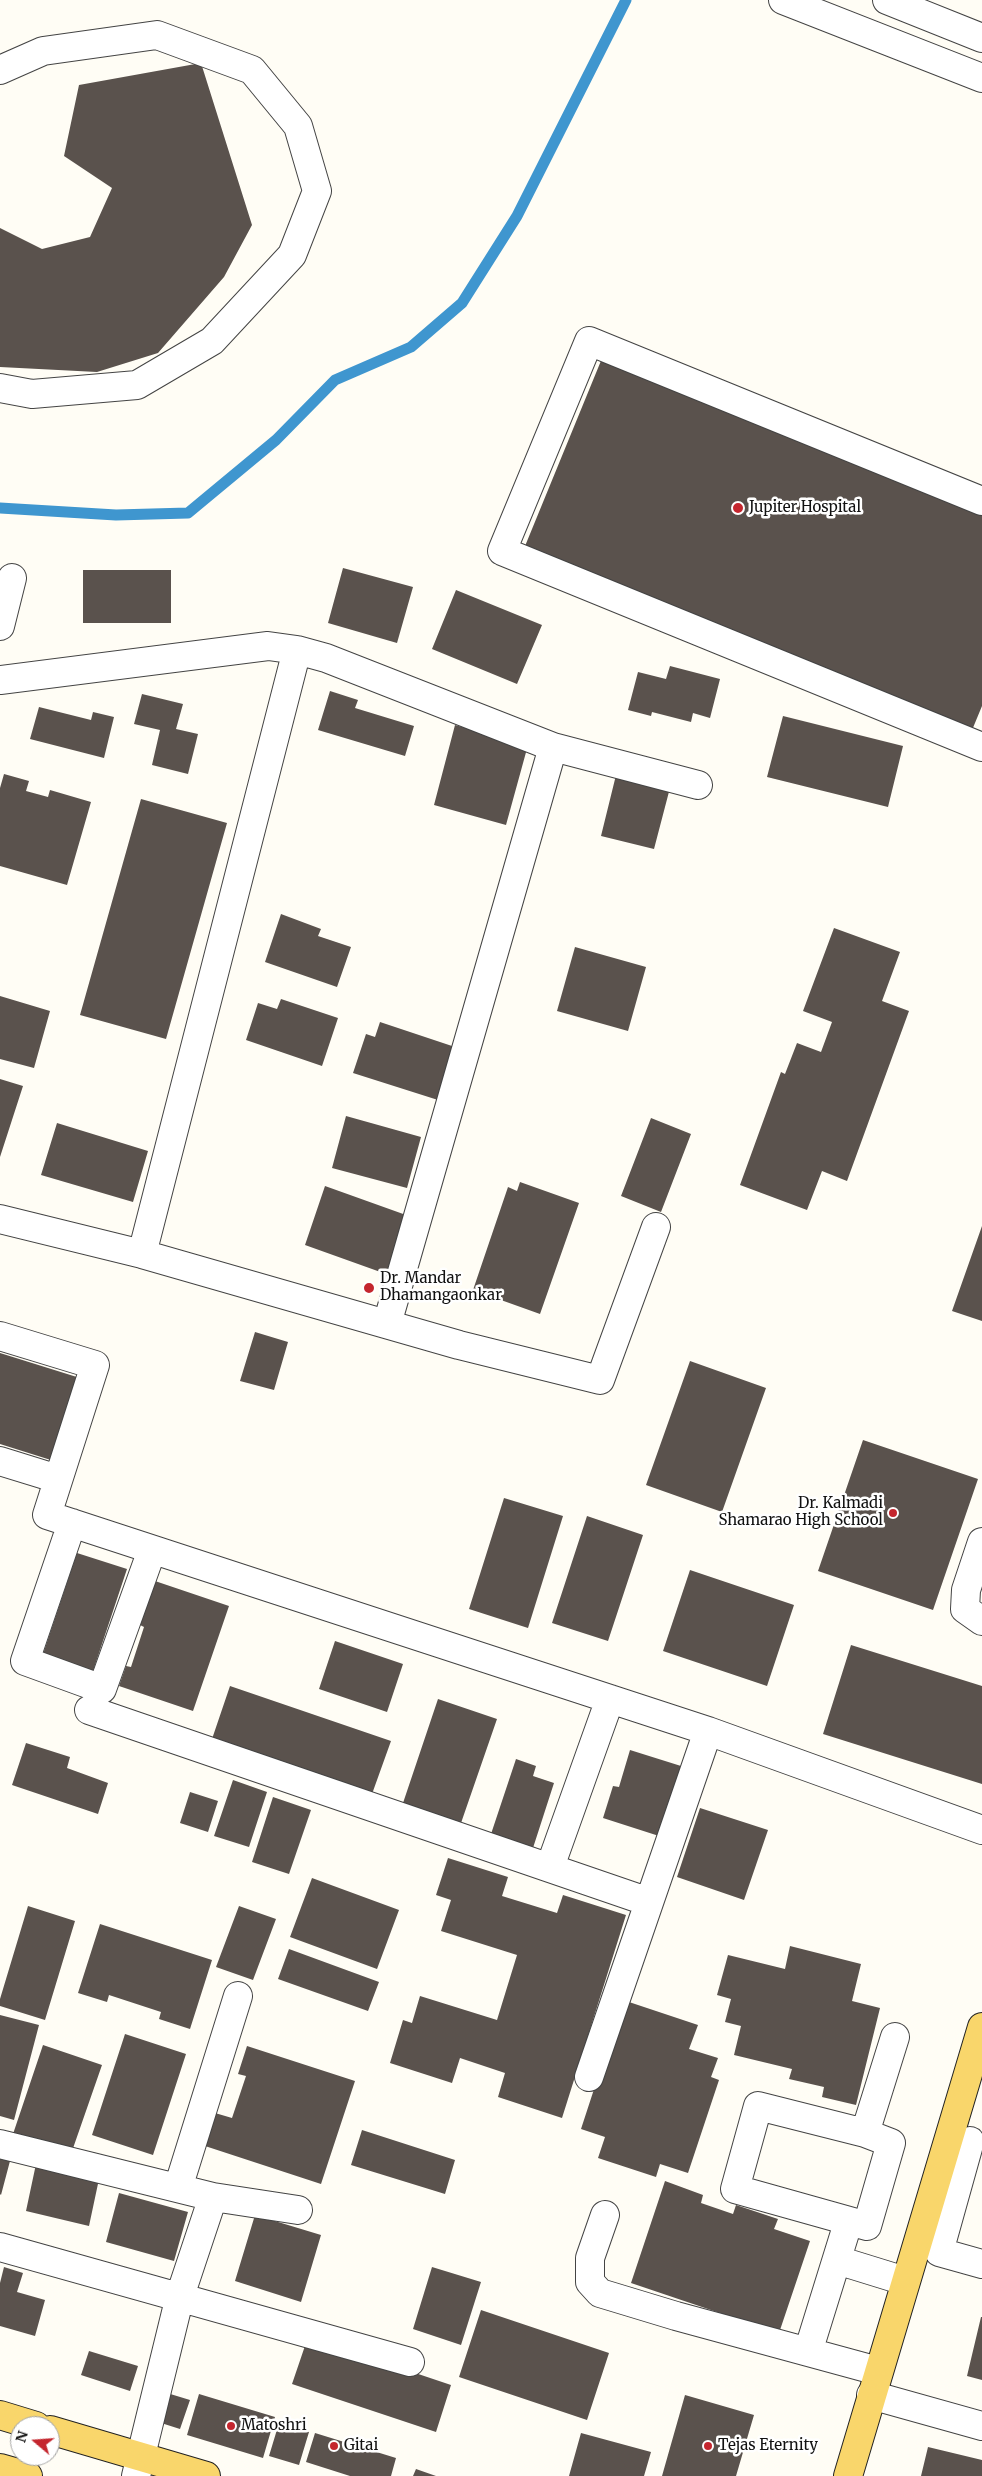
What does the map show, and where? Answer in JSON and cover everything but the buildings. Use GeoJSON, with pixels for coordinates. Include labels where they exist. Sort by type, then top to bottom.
{"type":"FeatureCollection","features":[{"type":"Feature","properties":{"kind":"main road"},"geometry":{"type":"LineString","coordinates":[[848,2476],[905,2280],[967,2140],[982,2027]]}},
{"type":"Feature","properties":{"kind":"main road"},"geometry":{"type":"LineString","coordinates":[[60,2434],[139,2467],[206,2476]]}},
{"type":"Feature","properties":{"kind":"main road"},"geometry":{"type":"LineString","coordinates":[[0,2468],[28,2476]]}},
{"type":"Feature","properties":{"kind":"street"},"geometry":{"type":"LineString","coordinates":[[783,0],[982,78]]}},
{"type":"Feature","properties":{"kind":"street"},"geometry":{"type":"LineString","coordinates":[[887,0],[982,38]]}},
{"type":"Feature","properties":{"kind":"street"},"geometry":{"type":"LineString","coordinates":[[0,70],[43,51],[157,35],[252,70],[298,126],[317,191],[292,255],[212,341],[138,385],[32,394],[0,388]]}},
{"type":"Feature","properties":{"kind":"street"},"geometry":{"type":"LineString","coordinates":[[982,501],[589,341],[555,448],[502,551],[982,747]]}},
{"type":"Feature","properties":{"kind":"street"},"geometry":{"type":"LineString","coordinates":[[0,626],[12,578]]}},
{"type":"Feature","properties":{"kind":"street"},"geometry":{"type":"LineString","coordinates":[[0,680],[268,646],[297,650],[326,658],[552,747],[698,785]]}},
{"type":"Feature","properties":{"kind":"street"},"geometry":{"type":"LineString","coordinates":[[142,1254],[297,650]]}},
{"type":"Feature","properties":{"kind":"street"},"geometry":{"type":"LineString","coordinates":[[387,1324],[552,747]]}},
{"type":"Feature","properties":{"kind":"street"},"geometry":{"type":"LineString","coordinates":[[0,1219],[142,1254],[459,1345],[600,1380],[656,1226]]}},
{"type":"Feature","properties":{"kind":"street"},"geometry":{"type":"LineString","coordinates":[[0,1336],[95,1365],[47,1515],[708,1731],[982,1830]]}},
{"type":"Feature","properties":{"kind":"street"},"geometry":{"type":"LineString","coordinates":[[0,1461],[58,1479]]}},
{"type":"Feature","properties":{"kind":"street"},"geometry":{"type":"LineString","coordinates":[[72,1523],[25,1661],[102,1688],[152,1550]]}},
{"type":"Feature","properties":{"kind":"street"},"geometry":{"type":"LineString","coordinates":[[982,1542],[966,1590],[965,1609],[982,1621]]}},
{"type":"Feature","properties":{"kind":"street"},"geometry":{"type":"LineString","coordinates":[[550,1867],[610,1699]]}},
{"type":"Feature","properties":{"kind":"street"},"geometry":{"type":"LineString","coordinates":[[89,1710],[649,1902]]}},
{"type":"Feature","properties":{"kind":"street"},"geometry":{"type":"LineString","coordinates":[[589,2077],[708,1731]]}},
{"type":"Feature","properties":{"kind":"street"},"geometry":{"type":"LineString","coordinates":[[178,2188],[238,1996]]}},
{"type":"Feature","properties":{"kind":"street"},"geometry":{"type":"LineString","coordinates":[[865,2133],[895,2036]]}},
{"type":"Feature","properties":{"kind":"street"},"geometry":{"type":"LineString","coordinates":[[758,2106],[865,2133],[891,2143],[867,2226],[848,2222],[734,2189],[758,2106]]}},
{"type":"Feature","properties":{"kind":"street"},"geometry":{"type":"LineString","coordinates":[[967,2140],[939,2252],[982,2264]]}},
{"type":"Feature","properties":{"kind":"street"},"geometry":{"type":"LineString","coordinates":[[0,2144],[213,2197],[298,2210]]}},
{"type":"Feature","properties":{"kind":"street"},"geometry":{"type":"LineString","coordinates":[[139,2467],[180,2296],[213,2197]]}},
{"type":"Feature","properties":{"kind":"street"},"geometry":{"type":"LineString","coordinates":[[605,2215],[590,2258],[590,2282],[600,2293],[808,2352],[874,2383],[982,2426]]}},
{"type":"Feature","properties":{"kind":"street"},"geometry":{"type":"LineString","coordinates":[[808,2352],[848,2222]]}},
{"type":"Feature","properties":{"kind":"street"},"geometry":{"type":"LineString","coordinates":[[0,2247],[410,2362]]}},
{"type":"Feature","properties":{"kind":"street"},"geometry":{"type":"LineString","coordinates":[[837,2260],[905,2280]]}},
{"type":"Feature","properties":{"kind":"waterway"},"geometry":{"type":"LineString","coordinates":[[0,508],[116,515],[188,513],[276,440],[335,380],[411,347],[462,303],[517,216],[626,0]]}},
{"type":"Feature","properties":{"kind":"place","name":"Jupiter Hospital"},"geometry":{"type":"Point","coordinates":[738,508]}},
{"type":"Feature","properties":{"kind":"place","name":"Dr. Mandar Dhamangaonkar"},"geometry":{"type":"Point","coordinates":[369,1288]}},
{"type":"Feature","properties":{"kind":"place","name":"Dr. Kalmadi Shamarao High School"},"geometry":{"type":"Point","coordinates":[893,1513]}},
{"type":"Feature","properties":{"kind":"place","name":"Matoshri"},"geometry":{"type":"Point","coordinates":[231,2426]}},
{"type":"Feature","properties":{"kind":"place","name":"Gitai"},"geometry":{"type":"Point","coordinates":[334,2446]}},
{"type":"Feature","properties":{"kind":"place","name":"Tejas Eternity"},"geometry":{"type":"Point","coordinates":[708,2446]}}]}
